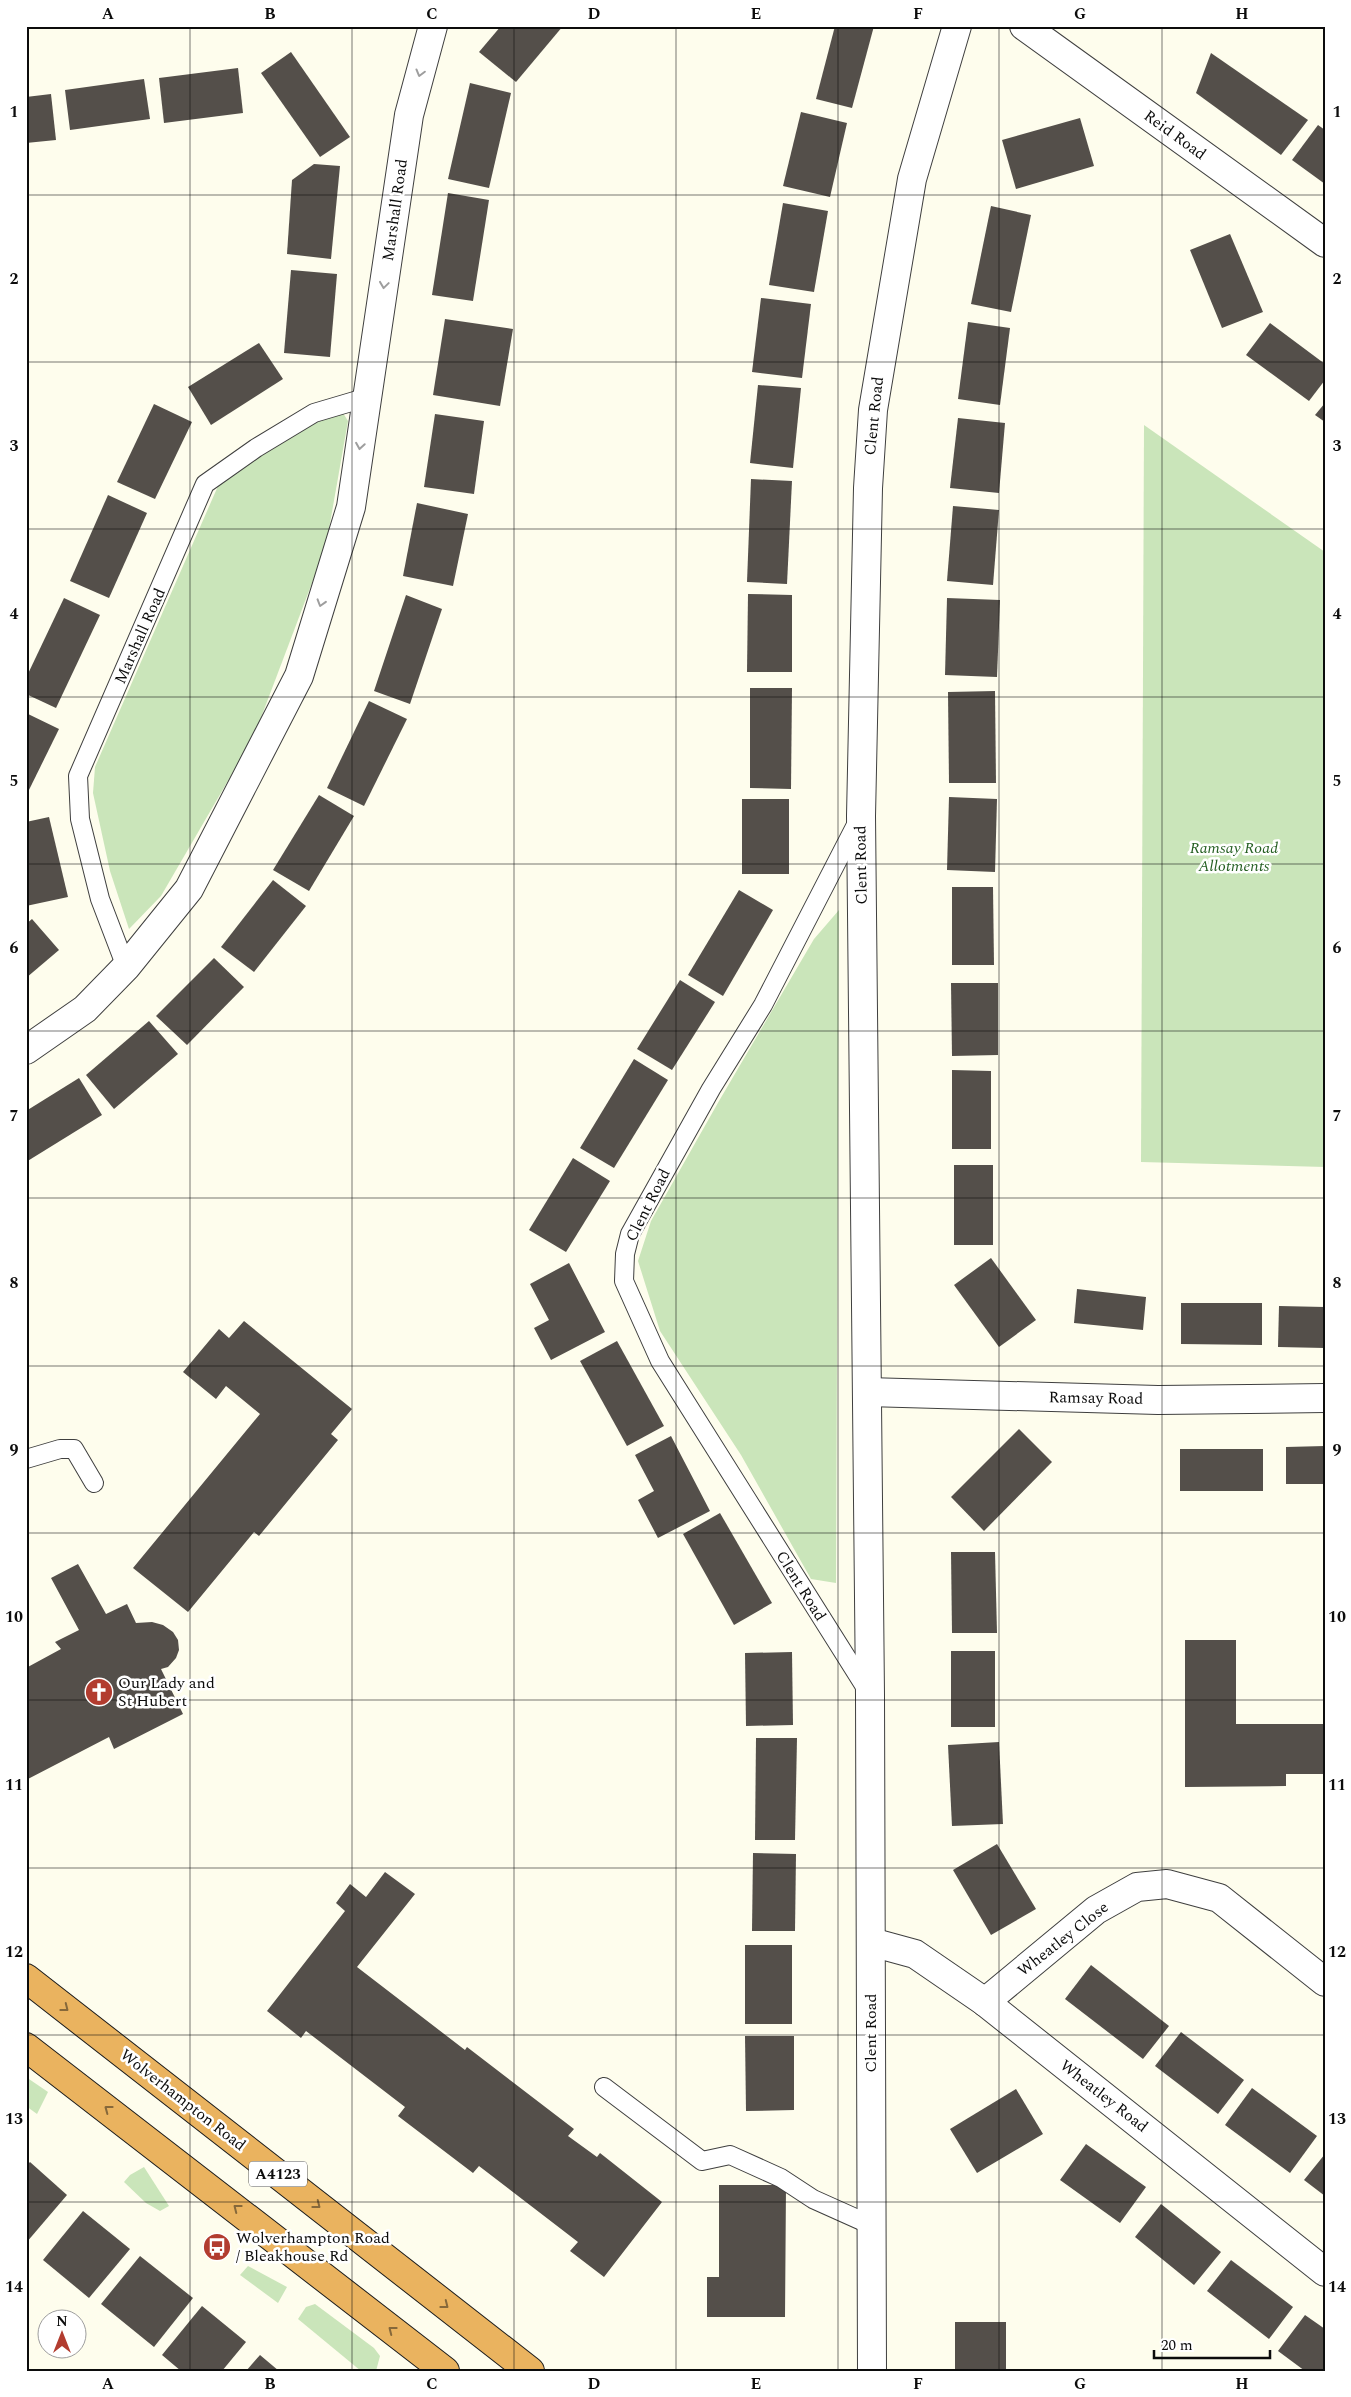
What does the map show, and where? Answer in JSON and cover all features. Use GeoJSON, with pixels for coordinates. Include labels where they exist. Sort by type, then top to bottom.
{"type":"FeatureCollection","features":[{"type":"Feature","properties":{"kind":"highway","name":"Wolverhampton Road"},"geometry":{"type":"LineString","coordinates":[[26,1978],[530,2371]]}},
{"type":"Feature","properties":{"kind":"highway"},"geometry":{"type":"LineString","coordinates":[[26,2047],[445,2371]]}},
{"type":"Feature","properties":{"kind":"street","name":"Marshall Road"},"geometry":{"type":"LineString","coordinates":[[26,1050],[85,1009],[126,967],[189,889],[299,676],[351,507],[409,115],[433,26]]}},
{"type":"Feature","properties":{"kind":"street","name":"Clent Road"},"geometry":{"type":"LineString","coordinates":[[872,2371],[870,1695],[861,816],[868,488],[873,410],[912,179],[957,26]]}},
{"type":"Feature","properties":{"kind":"street","name":"Reid Road"},"geometry":{"type":"LineString","coordinates":[[1024,26],[1325,243]]}},
{"type":"Feature","properties":{"kind":"street","name":"Ramsay Road"},"geometry":{"type":"LineString","coordinates":[[867,1392],[1158,1400],[1325,1398]]}},
{"type":"Feature","properties":{"kind":"street","name":"Wheatley Close"},"geometry":{"type":"LineString","coordinates":[[985,2002],[1096,1910],[1137,1887],[1167,1884],[1219,1898],[1325,1982]]}},
{"type":"Feature","properties":{"kind":"street","name":"Wheatley Road"},"geometry":{"type":"LineString","coordinates":[[871,1942],[915,1954],[985,2002],[1325,2272]]}},
{"type":"Feature","properties":{"kind":"lane","name":"Marshall Road"},"geometry":{"type":"LineString","coordinates":[[126,967],[100,900],[84,837],[80,819],[78,776],[205,484],[256,448],[314,413],[368,397]]}},
{"type":"Feature","properties":{"kind":"lane","name":"Clent Road"},"geometry":{"type":"LineString","coordinates":[[861,816],[763,1005],[711,1089],[630,1234],[625,1254],[624,1282],[660,1361],[870,1695]]}},
{"type":"Feature","properties":{"kind":"lane"},"geometry":{"type":"LineString","coordinates":[[26,1459],[60,1449],[74,1449],[94,1483]]}},
{"type":"Feature","properties":{"kind":"lane"},"geometry":{"type":"LineString","coordinates":[[604,2087],[702,2161],[730,2154],[782,2178],[813,2199],[871,2225]]}},
{"type":"Feature","properties":{"kind":"green space"},"geometry":{"type":"Polygon","coordinates":[[[343,413],[348,421],[326,546],[254,736],[161,896],[129,929],[110,871],[93,793],[95,767],[218,486],[261,453],[322,418],[343,413]]]}},
{"type":"Feature","properties":{"kind":"green space","name":"Ramsay Road Allotments"},"geometry":{"type":"Polygon","coordinates":[[[1144,425],[1325,552],[1325,1167],[1141,1162],[1144,425]]]}},
{"type":"Feature","properties":{"kind":"green space"},"geometry":{"type":"Polygon","coordinates":[[[839,910],[836,1583],[811,1579],[741,1455],[660,1331],[638,1261],[651,1221],[719,1101],[814,939],[839,910]]]}},
{"type":"Feature","properties":{"kind":"green space"},"geometry":{"type":"Polygon","coordinates":[[[26,2077],[48,2092],[37,2114],[26,2106],[26,2077]]]}},
{"type":"Feature","properties":{"kind":"green space"},"geometry":{"type":"Polygon","coordinates":[[[144,2167],[169,2206],[160,2211],[146,2203],[124,2182],[130,2175],[144,2167]]]}},
{"type":"Feature","properties":{"kind":"green space"},"geometry":{"type":"Polygon","coordinates":[[[248,2266],[287,2287],[278,2303],[240,2275],[248,2266]]]}},
{"type":"Feature","properties":{"kind":"green space"},"geometry":{"type":"Polygon","coordinates":[[[315,2304],[374,2348],[380,2356],[376,2371],[361,2371],[298,2319],[306,2307],[315,2304]]]}},
{"type":"Feature","properties":{"kind":"building"},"geometry":{"type":"Polygon","coordinates":[[[501,26],[563,26],[516,82],[479,52],[501,26]]]}},
{"type":"Feature","properties":{"kind":"building"},"geometry":{"type":"Polygon","coordinates":[[[835,26],[874,26],[852,108],[816,99],[835,26]]]}},
{"type":"Feature","properties":{"kind":"building"},"geometry":{"type":"Polygon","coordinates":[[[291,52],[350,137],[320,157],[261,73],[291,52]]]}},
{"type":"Feature","properties":{"kind":"building"},"geometry":{"type":"Polygon","coordinates":[[[1211,53],[1308,120],[1281,155],[1196,93],[1211,53]]]}},
{"type":"Feature","properties":{"kind":"building"},"geometry":{"type":"Polygon","coordinates":[[[238,68],[243,113],[164,123],[159,78],[238,68]]]}},
{"type":"Feature","properties":{"kind":"building"},"geometry":{"type":"Polygon","coordinates":[[[144,79],[150,119],[70,130],[65,90],[144,79]]]}},
{"type":"Feature","properties":{"kind":"building"},"geometry":{"type":"Polygon","coordinates":[[[470,83],[511,93],[489,188],[448,179],[470,83]]]}},
{"type":"Feature","properties":{"kind":"building"},"geometry":{"type":"Polygon","coordinates":[[[51,94],[56,140],[26,143],[26,97],[51,94]]]}},
{"type":"Feature","properties":{"kind":"building"},"geometry":{"type":"Polygon","coordinates":[[[801,112],[847,123],[830,197],[783,186],[801,112]]]}},
{"type":"Feature","properties":{"kind":"building"},"geometry":{"type":"Polygon","coordinates":[[[1080,118],[1094,166],[1016,189],[1002,140],[1080,118]]]}},
{"type":"Feature","properties":{"kind":"building"},"geometry":{"type":"Polygon","coordinates":[[[1318,125],[1325,130],[1325,184],[1292,160],[1318,125]]]}},
{"type":"Feature","properties":{"kind":"building"},"geometry":{"type":"Polygon","coordinates":[[[314,164],[340,166],[331,259],[287,254],[292,180],[314,164]]]}},
{"type":"Feature","properties":{"kind":"building"},"geometry":{"type":"Polygon","coordinates":[[[448,193],[489,200],[473,301],[432,295],[448,193]]]}},
{"type":"Feature","properties":{"kind":"building"},"geometry":{"type":"Polygon","coordinates":[[[783,203],[828,211],[814,292],[769,285],[783,203]]]}},
{"type":"Feature","properties":{"kind":"building"},"geometry":{"type":"Polygon","coordinates":[[[991,206],[1031,215],[1011,312],[971,304],[991,206]]]}},
{"type":"Feature","properties":{"kind":"building"},"geometry":{"type":"Polygon","coordinates":[[[1230,234],[1263,312],[1222,328],[1190,250],[1230,234]]]}},
{"type":"Feature","properties":{"kind":"building"},"geometry":{"type":"Polygon","coordinates":[[[291,270],[337,274],[330,357],[284,353],[291,270]]]}},
{"type":"Feature","properties":{"kind":"building"},"geometry":{"type":"Polygon","coordinates":[[[761,298],[811,304],[802,378],[752,372],[761,298]]]}},
{"type":"Feature","properties":{"kind":"building"},"geometry":{"type":"Polygon","coordinates":[[[445,319],[513,329],[500,406],[433,395],[445,319]]]}},
{"type":"Feature","properties":{"kind":"building"},"geometry":{"type":"Polygon","coordinates":[[[968,322],[1010,328],[1000,405],[958,399],[968,322]]]}},
{"type":"Feature","properties":{"kind":"building"},"geometry":{"type":"Polygon","coordinates":[[[1270,323],[1325,364],[1325,380],[1309,401],[1246,355],[1270,323]]]}},
{"type":"Feature","properties":{"kind":"building"},"geometry":{"type":"Polygon","coordinates":[[[259,343],[283,379],[211,425],[188,387],[259,343]]]}},
{"type":"Feature","properties":{"kind":"building"},"geometry":{"type":"Polygon","coordinates":[[[758,385],[801,388],[793,468],[750,463],[758,385]]]}},
{"type":"Feature","properties":{"kind":"building"},"geometry":{"type":"Polygon","coordinates":[[[1325,403],[1325,422],[1315,415],[1325,403]]]}},
{"type":"Feature","properties":{"kind":"building"},"geometry":{"type":"Polygon","coordinates":[[[154,404],[192,422],[155,499],[117,482],[154,404]]]}},
{"type":"Feature","properties":{"kind":"building"},"geometry":{"type":"Polygon","coordinates":[[[435,414],[484,421],[474,494],[424,487],[435,414]]]}},
{"type":"Feature","properties":{"kind":"building"},"geometry":{"type":"Polygon","coordinates":[[[958,418],[1005,423],[999,493],[950,488],[958,418]]]}},
{"type":"Feature","properties":{"kind":"building"},"geometry":{"type":"Polygon","coordinates":[[[751,479],[792,481],[787,584],[747,582],[751,479]]]}},
{"type":"Feature","properties":{"kind":"building"},"geometry":{"type":"Polygon","coordinates":[[[108,495],[147,513],[109,598],[70,581],[108,495]]]}},
{"type":"Feature","properties":{"kind":"building"},"geometry":{"type":"Polygon","coordinates":[[[417,503],[468,514],[453,586],[403,576],[417,503]]]}},
{"type":"Feature","properties":{"kind":"building"},"geometry":{"type":"Polygon","coordinates":[[[953,506],[999,510],[993,585],[947,581],[953,506]]]}},
{"type":"Feature","properties":{"kind":"building"},"geometry":{"type":"Polygon","coordinates":[[[748,594],[792,595],[792,672],[747,672],[748,594]]]}},
{"type":"Feature","properties":{"kind":"building"},"geometry":{"type":"Polygon","coordinates":[[[406,595],[442,609],[410,704],[374,691],[406,595]]]}},
{"type":"Feature","properties":{"kind":"building"},"geometry":{"type":"Polygon","coordinates":[[[64,598],[100,615],[56,708],[26,694],[26,678],[64,598]]]}},
{"type":"Feature","properties":{"kind":"building"},"geometry":{"type":"Polygon","coordinates":[[[947,598],[1000,600],[997,677],[945,675],[947,598]]]}},
{"type":"Feature","properties":{"kind":"building"},"geometry":{"type":"Polygon","coordinates":[[[750,688],[792,688],[791,789],[750,788],[750,688]]]}},
{"type":"Feature","properties":{"kind":"building"},"geometry":{"type":"Polygon","coordinates":[[[995,691],[996,783],[949,783],[948,692],[995,691]]]}},
{"type":"Feature","properties":{"kind":"building"},"geometry":{"type":"Polygon","coordinates":[[[369,701],[407,719],[364,806],[327,788],[369,701]]]}},
{"type":"Feature","properties":{"kind":"building"},"geometry":{"type":"Polygon","coordinates":[[[26,713],[59,729],[26,796],[26,713]]]}},
{"type":"Feature","properties":{"kind":"building"},"geometry":{"type":"Polygon","coordinates":[[[319,795],[354,816],[309,891],[273,870],[319,795]]]}},
{"type":"Feature","properties":{"kind":"building"},"geometry":{"type":"Polygon","coordinates":[[[949,797],[997,799],[995,872],[947,870],[949,797]]]}},
{"type":"Feature","properties":{"kind":"building"},"geometry":{"type":"Polygon","coordinates":[[[742,799],[789,799],[789,874],[742,874],[742,799]]]}},
{"type":"Feature","properties":{"kind":"building"},"geometry":{"type":"Polygon","coordinates":[[[49,817],[68,897],[26,906],[26,822],[49,817]]]}},
{"type":"Feature","properties":{"kind":"building"},"geometry":{"type":"Polygon","coordinates":[[[273,880],[306,906],[254,972],[221,947],[273,880]]]}},
{"type":"Feature","properties":{"kind":"building"},"geometry":{"type":"Polygon","coordinates":[[[952,887],[993,887],[994,965],[952,965],[952,887]]]}},
{"type":"Feature","properties":{"kind":"building"},"geometry":{"type":"Polygon","coordinates":[[[739,890],[773,910],[723,996],[688,975],[739,890]]]}},
{"type":"Feature","properties":{"kind":"building"},"geometry":{"type":"Polygon","coordinates":[[[32,919],[59,950],[26,978],[26,924],[32,919]]]}},
{"type":"Feature","properties":{"kind":"building"},"geometry":{"type":"Polygon","coordinates":[[[214,958],[244,987],[187,1045],[156,1016],[214,958]]]}},
{"type":"Feature","properties":{"kind":"building"},"geometry":{"type":"Polygon","coordinates":[[[680,980],[715,1002],[672,1070],[637,1049],[680,980]]]}},
{"type":"Feature","properties":{"kind":"building"},"geometry":{"type":"Polygon","coordinates":[[[951,983],[998,983],[998,1055],[952,1056],[951,983]]]}},
{"type":"Feature","properties":{"kind":"building"},"geometry":{"type":"Polygon","coordinates":[[[149,1021],[178,1054],[114,1109],[86,1075],[149,1021]]]}},
{"type":"Feature","properties":{"kind":"building"},"geometry":{"type":"Polygon","coordinates":[[[634,1059],[668,1080],[614,1168],[580,1148],[634,1059]]]}},
{"type":"Feature","properties":{"kind":"building"},"geometry":{"type":"Polygon","coordinates":[[[952,1070],[991,1071],[991,1149],[952,1149],[952,1070]]]}},
{"type":"Feature","properties":{"kind":"building"},"geometry":{"type":"Polygon","coordinates":[[[79,1078],[102,1115],[26,1162],[26,1111],[79,1078]]]}},
{"type":"Feature","properties":{"kind":"building"},"geometry":{"type":"Polygon","coordinates":[[[573,1158],[610,1181],[566,1252],[529,1230],[573,1158]]]}},
{"type":"Feature","properties":{"kind":"building"},"geometry":{"type":"Polygon","coordinates":[[[954,1165],[993,1165],[993,1245],[954,1245],[954,1165]]]}},
{"type":"Feature","properties":{"kind":"building"},"geometry":{"type":"Polygon","coordinates":[[[991,1258],[1036,1320],[999,1347],[954,1285],[991,1258]]]}},
{"type":"Feature","properties":{"kind":"building"},"geometry":{"type":"Polygon","coordinates":[[[569,1263],[605,1332],[551,1360],[534,1328],[549,1320],[530,1284],[569,1263]]]}},
{"type":"Feature","properties":{"kind":"building"},"geometry":{"type":"Polygon","coordinates":[[[1077,1289],[1146,1297],[1143,1330],[1074,1323],[1077,1289]]]}},
{"type":"Feature","properties":{"kind":"building"},"geometry":{"type":"Polygon","coordinates":[[[1181,1303],[1262,1303],[1262,1345],[1181,1344],[1181,1303]]]}},
{"type":"Feature","properties":{"kind":"building"},"geometry":{"type":"Polygon","coordinates":[[[1279,1306],[1325,1307],[1325,1348],[1278,1347],[1279,1306]]]}},
{"type":"Feature","properties":{"kind":"building"},"geometry":{"type":"Polygon","coordinates":[[[244,1321],[352,1409],[331,1434],[338,1440],[259,1536],[254,1532],[188,1612],[133,1568],[260,1414],[226,1386],[216,1399],[183,1372],[219,1329],[229,1338],[244,1321]]]}},
{"type":"Feature","properties":{"kind":"building"},"geometry":{"type":"Polygon","coordinates":[[[617,1341],[664,1426],[627,1446],[580,1361],[617,1341]]]}},
{"type":"Feature","properties":{"kind":"building"},"geometry":{"type":"Polygon","coordinates":[[[1019,1429],[1052,1462],[984,1531],[951,1497],[1019,1429]]]}},
{"type":"Feature","properties":{"kind":"building"},"geometry":{"type":"Polygon","coordinates":[[[671,1436],[710,1511],[658,1538],[638,1500],[654,1491],[635,1455],[671,1436]]]}},
{"type":"Feature","properties":{"kind":"building"},"geometry":{"type":"Polygon","coordinates":[[[1325,1446],[1325,1484],[1286,1484],[1286,1447],[1325,1446]]]}},
{"type":"Feature","properties":{"kind":"building"},"geometry":{"type":"Polygon","coordinates":[[[1180,1449],[1263,1449],[1263,1491],[1180,1491],[1180,1449]]]}},
{"type":"Feature","properties":{"kind":"building"},"geometry":{"type":"Polygon","coordinates":[[[720,1513],[772,1603],[734,1625],[683,1534],[720,1513]]]}},
{"type":"Feature","properties":{"kind":"building"},"geometry":{"type":"Polygon","coordinates":[[[951,1552],[995,1552],[997,1633],[952,1633],[951,1552]]]}},
{"type":"Feature","properties":{"kind":"building","name":"Our Lady and St Hubert"},"geometry":{"type":"Polygon","coordinates":[[[78,1564],[106,1614],[127,1604],[136,1623],[152,1622],[163,1625],[173,1632],[178,1640],[179,1650],[176,1658],[168,1667],[161,1669],[183,1714],[114,1749],[109,1737],[26,1780],[26,1668],[61,1649],[55,1642],[79,1630],[51,1578],[78,1564]]]}},
{"type":"Feature","properties":{"kind":"building"},"geometry":{"type":"Polygon","coordinates":[[[1185,1640],[1236,1640],[1236,1724],[1325,1724],[1325,1774],[1286,1774],[1286,1786],[1185,1787],[1185,1640]]]}},
{"type":"Feature","properties":{"kind":"building"},"geometry":{"type":"Polygon","coordinates":[[[951,1651],[995,1651],[995,1727],[951,1727],[951,1651]]]}},
{"type":"Feature","properties":{"kind":"building"},"geometry":{"type":"Polygon","coordinates":[[[792,1652],[793,1725],[746,1726],[745,1653],[792,1652]]]}},
{"type":"Feature","properties":{"kind":"building"},"geometry":{"type":"Polygon","coordinates":[[[756,1738],[797,1738],[795,1840],[755,1840],[756,1738]]]}},
{"type":"Feature","properties":{"kind":"building"},"geometry":{"type":"Polygon","coordinates":[[[999,1742],[1003,1824],[952,1826],[948,1745],[999,1742]]]}},
{"type":"Feature","properties":{"kind":"building"},"geometry":{"type":"Polygon","coordinates":[[[997,1844],[1036,1909],[991,1935],[953,1870],[997,1844]]]}},
{"type":"Feature","properties":{"kind":"building"},"geometry":{"type":"Polygon","coordinates":[[[753,1853],[796,1854],[795,1931],[752,1931],[753,1853]]]}},
{"type":"Feature","properties":{"kind":"building"},"geometry":{"type":"Polygon","coordinates":[[[385,1872],[415,1894],[357,1967],[465,2050],[467,2047],[574,2129],[568,2136],[597,2157],[600,2153],[662,2202],[604,2277],[570,2251],[578,2242],[479,2166],[473,2173],[398,2116],[405,2107],[306,2031],[301,2038],[267,2011],[345,1911],[336,1903],[350,1884],[366,1897],[385,1872]]]}},
{"type":"Feature","properties":{"kind":"building"},"geometry":{"type":"Polygon","coordinates":[[[745,1945],[792,1945],[792,2024],[745,2024],[745,1945]]]}},
{"type":"Feature","properties":{"kind":"building"},"geometry":{"type":"Polygon","coordinates":[[[1091,1965],[1169,2026],[1143,2059],[1065,1999],[1091,1965]]]}},
{"type":"Feature","properties":{"kind":"building"},"geometry":{"type":"Polygon","coordinates":[[[1181,2032],[1244,2080],[1218,2114],[1155,2066],[1181,2032]]]}},
{"type":"Feature","properties":{"kind":"building"},"geometry":{"type":"Polygon","coordinates":[[[745,2036],[794,2036],[794,2110],[746,2111],[745,2036]]]}},
{"type":"Feature","properties":{"kind":"building"},"geometry":{"type":"Polygon","coordinates":[[[1252,2088],[1317,2136],[1290,2173],[1225,2125],[1252,2088]]]}},
{"type":"Feature","properties":{"kind":"building"},"geometry":{"type":"Polygon","coordinates":[[[1016,2089],[1043,2134],[977,2173],[950,2129],[1016,2089]]]}},
{"type":"Feature","properties":{"kind":"building"},"geometry":{"type":"Polygon","coordinates":[[[1086,2144],[1146,2187],[1120,2223],[1060,2180],[1086,2144]]]}},
{"type":"Feature","properties":{"kind":"building"},"geometry":{"type":"Polygon","coordinates":[[[1325,2154],[1325,2196],[1304,2180],[1325,2154]]]}},
{"type":"Feature","properties":{"kind":"building"},"geometry":{"type":"Polygon","coordinates":[[[30,2162],[67,2195],[26,2243],[26,2166],[30,2162]]]}},
{"type":"Feature","properties":{"kind":"building"},"geometry":{"type":"Polygon","coordinates":[[[719,2185],[786,2185],[785,2317],[707,2317],[707,2277],[719,2277],[719,2185]]]}},
{"type":"Feature","properties":{"kind":"building"},"geometry":{"type":"Polygon","coordinates":[[[1161,2204],[1221,2252],[1194,2285],[1135,2237],[1161,2204]]]}},
{"type":"Feature","properties":{"kind":"building"},"geometry":{"type":"Polygon","coordinates":[[[83,2211],[130,2249],[89,2298],[43,2260],[83,2211]]]}},
{"type":"Feature","properties":{"kind":"building"},"geometry":{"type":"Polygon","coordinates":[[[140,2256],[193,2298],[154,2347],[101,2304],[140,2256]]]}},
{"type":"Feature","properties":{"kind":"building"},"geometry":{"type":"Polygon","coordinates":[[[1231,2260],[1293,2307],[1269,2339],[1207,2291],[1231,2260]]]}},
{"type":"Feature","properties":{"kind":"building"},"geometry":{"type":"Polygon","coordinates":[[[202,2306],[246,2342],[222,2371],[181,2371],[162,2355],[202,2306]]]}},
{"type":"Feature","properties":{"kind":"building"},"geometry":{"type":"Polygon","coordinates":[[[1305,2315],[1325,2329],[1325,2371],[1305,2371],[1278,2351],[1305,2315]]]}},
{"type":"Feature","properties":{"kind":"building"},"geometry":{"type":"Polygon","coordinates":[[[955,2322],[1006,2322],[1006,2371],[955,2371],[955,2322]]]}},
{"type":"Feature","properties":{"kind":"building"},"geometry":{"type":"Polygon","coordinates":[[[260,2355],[279,2371],[246,2371],[260,2355]]]}},
{"type":"Feature","properties":{"kind":"place","name":"Our Lady and St Hubert"},"geometry":{"type":"Point","coordinates":[99,1692]}},
{"type":"Feature","properties":{"kind":"place","name":"Wolverhampton Road / Bleakhouse Rd"},"geometry":{"type":"Point","coordinates":[217,2247]}}]}
